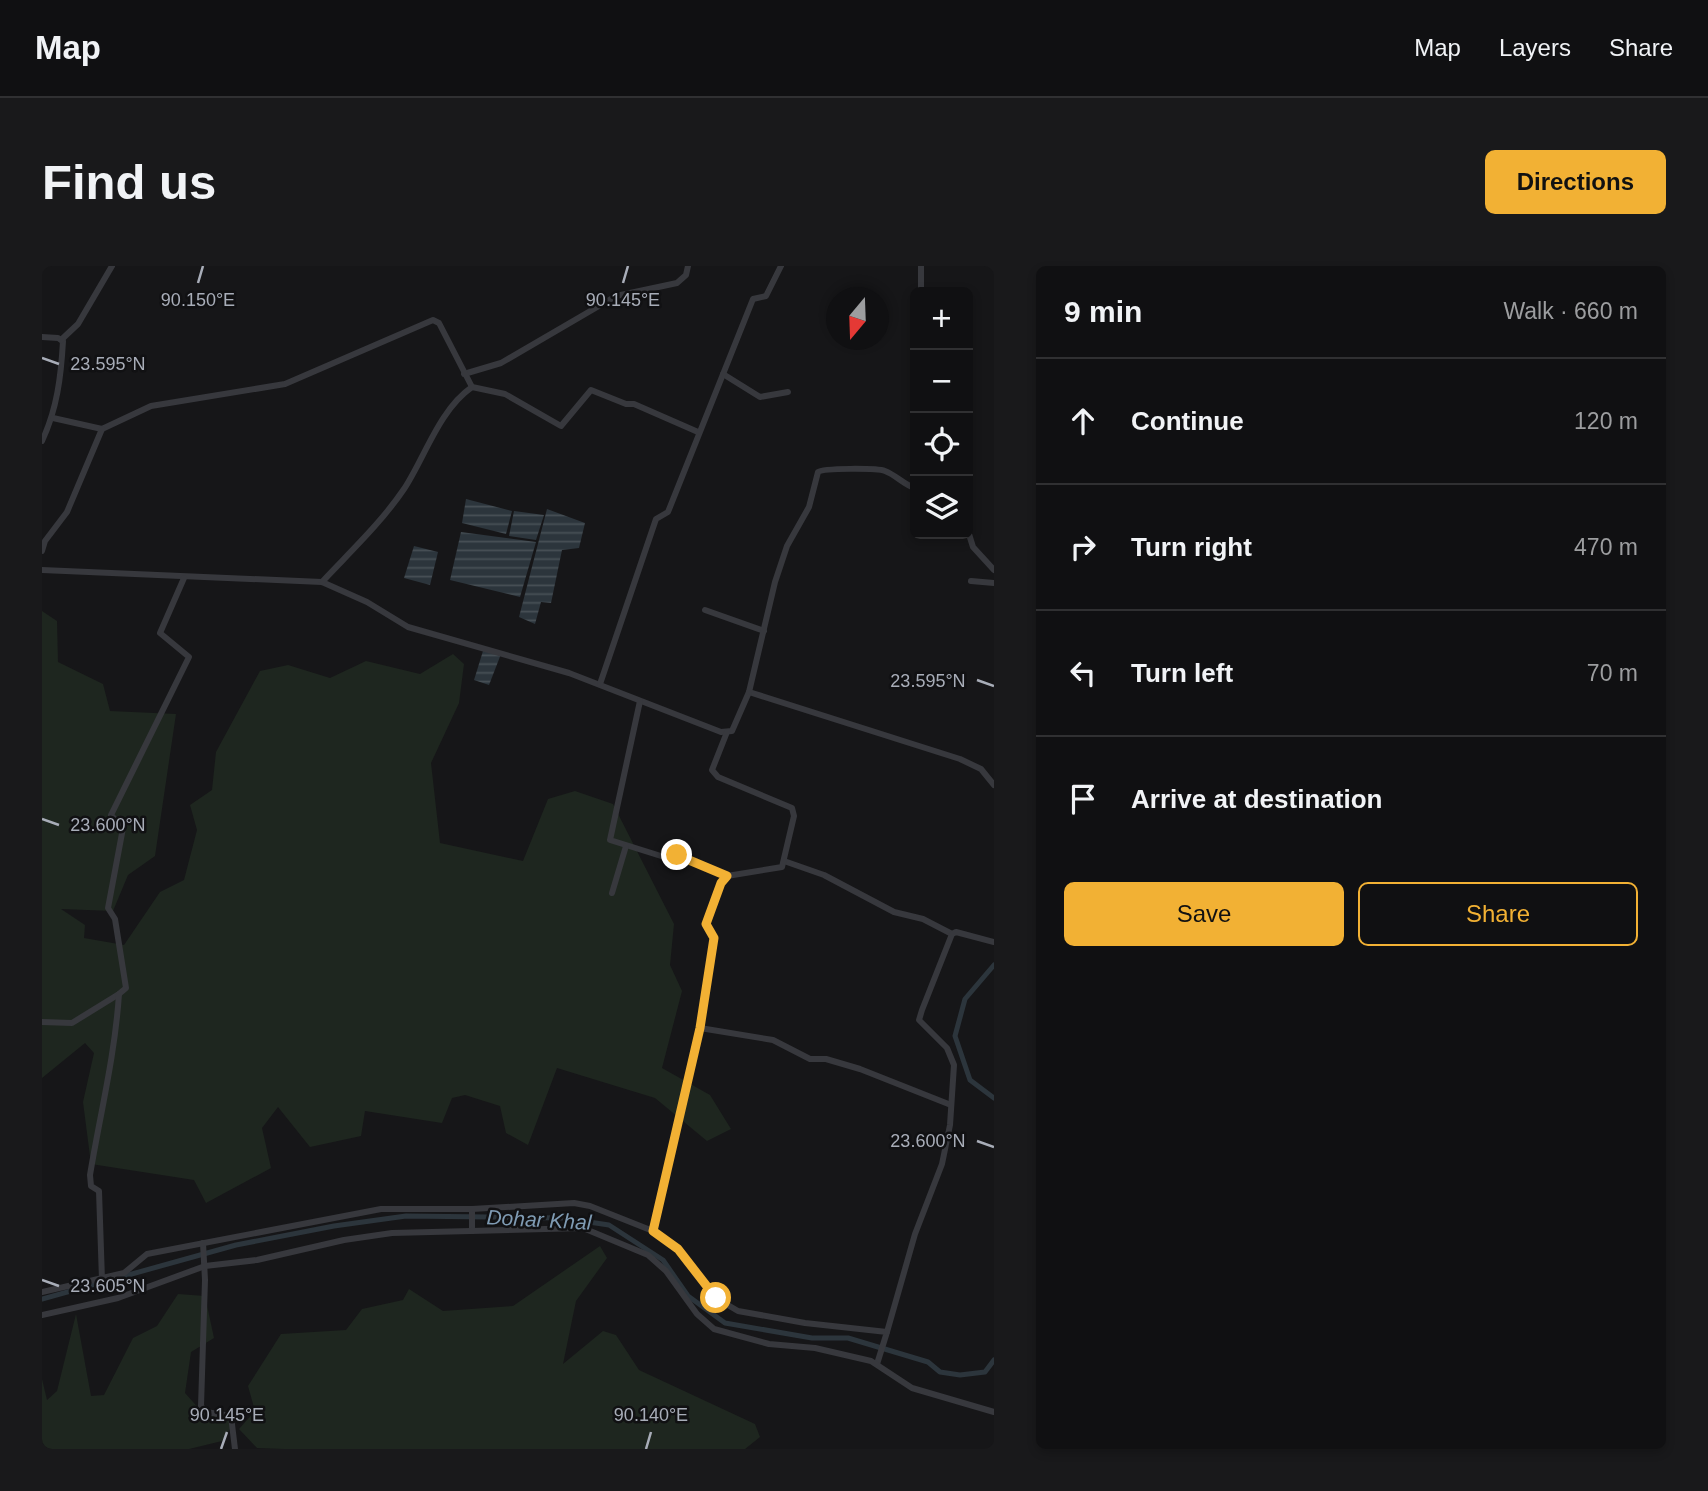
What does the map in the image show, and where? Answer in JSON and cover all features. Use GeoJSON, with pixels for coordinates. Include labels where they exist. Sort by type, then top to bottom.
{"type":"FeatureCollection","features":[{"type":"Feature","properties":{"kind":"street"},"geometry":{"type":"LineString","coordinates":[[42,442],[53,418],[61,374],[61,340],[78,324],[112,266]]}},
{"type":"Feature","properties":{"kind":"street"},"geometry":{"type":"LineString","coordinates":[[464,374],[501,363],[616,296],[677,282],[686,275],[688,266]]}},
{"type":"Feature","properties":{"kind":"street"},"geometry":{"type":"LineString","coordinates":[[600,684],[656,519],[668,512],[753,299],[766,296],[781,266]]}},
{"type":"Feature","properties":{"kind":"street"},"geometry":{"type":"LineString","coordinates":[[921,266],[921,287]]}},
{"type":"Feature","properties":{"kind":"street"},"geometry":{"type":"LineString","coordinates":[[53,418],[102,429],[151,406],[285,384],[428,321],[439,323],[472,387],[505,394],[561,426],[591,390],[626,404],[635,404],[698,432]]}},
{"type":"Feature","properties":{"kind":"street"},"geometry":{"type":"LineString","coordinates":[[42,337],[61,340]]}},
{"type":"Feature","properties":{"kind":"street"},"geometry":{"type":"LineString","coordinates":[[723,374],[760,397],[788,392]]}},
{"type":"Feature","properties":{"kind":"street"},"geometry":{"type":"LineString","coordinates":[[322,582],[385,515],[405,488],[438,428],[472,387]]}},
{"type":"Feature","properties":{"kind":"street"},"geometry":{"type":"LineString","coordinates":[[42,551],[45,541],[67,512],[102,429]]}},
{"type":"Feature","properties":{"kind":"street"},"geometry":{"type":"LineString","coordinates":[[640,701],[610,837],[612,841],[661,856],[674,853],[727,876],[777,870],[784,861],[794,816],[792,808],[718,776],[712,770],[727,732],[732,730],[749,692],[787,546],[809,507],[818,472],[833,467],[845,471],[871,468],[891,474],[910,485]]}},
{"type":"Feature","properties":{"kind":"street"},"geometry":{"type":"LineString","coordinates":[[970,539],[973,547],[994,570]]}},
{"type":"Feature","properties":{"kind":"street"},"geometry":{"type":"LineString","coordinates":[[42,570],[322,582],[367,601],[408,627],[600,684],[727,732]]}},
{"type":"Feature","properties":{"kind":"street"},"geometry":{"type":"LineString","coordinates":[[42,1022],[72,1023],[126,988],[115,919],[108,908],[123,828],[111,815],[190,657],[160,633],[184,578]]}},
{"type":"Feature","properties":{"kind":"street"},"geometry":{"type":"LineString","coordinates":[[971,581],[994,583]]}},
{"type":"Feature","properties":{"kind":"street"},"geometry":{"type":"LineString","coordinates":[[705,610],[764,631]]}},
{"type":"Feature","properties":{"kind":"street"},"geometry":{"type":"LineString","coordinates":[[749,692],[960,759],[981,769],[994,785]]}},
{"type":"Feature","properties":{"kind":"street"},"geometry":{"type":"LineString","coordinates":[[612,893],[626,846]]}},
{"type":"Feature","properties":{"kind":"street"},"geometry":{"type":"LineString","coordinates":[[784,861],[824,875],[894,912],[923,919],[951,934],[994,943]]}},
{"type":"Feature","properties":{"kind":"street"},"geometry":{"type":"LineString","coordinates":[[653,1231],[700,1028],[714,938],[706,924],[721,883],[727,876]]}},
{"type":"Feature","properties":{"kind":"street"},"geometry":{"type":"LineString","coordinates":[[878,1361],[915,1234],[942,1164],[954,1065],[951,1056],[919,1020],[932,979],[951,934]]}},
{"type":"Feature","properties":{"kind":"street"},"geometry":{"type":"LineString","coordinates":[[102,1280],[99,1191],[91,1186],[90,1175],[105,1080],[116,1036],[119,994]]}},
{"type":"Feature","properties":{"kind":"street"},"geometry":{"type":"LineString","coordinates":[[700,1028],[773,1040],[810,1059],[826,1059],[860,1069],[951,1105]]}},
{"type":"Feature","properties":{"kind":"street"},"geometry":{"type":"LineString","coordinates":[[42,1292],[124,1273],[147,1254],[381,1209],[472,1210],[574,1203],[590,1206],[653,1231],[678,1249],[716,1298],[738,1311],[805,1323],[887,1332]]}},
{"type":"Feature","properties":{"kind":"street"},"geometry":{"type":"LineString","coordinates":[[472,1210],[472,1227]]}},
{"type":"Feature","properties":{"kind":"street"},"geometry":{"type":"LineString","coordinates":[[42,1315],[118,1298],[205,1264],[257,1260],[392,1233],[472,1227],[564,1227],[596,1231],[648,1255],[666,1270],[697,1314],[714,1329],[769,1344],[815,1348],[878,1361],[912,1388],[994,1412]]}},
{"type":"Feature","properties":{"kind":"street"},"geometry":{"type":"LineString","coordinates":[[203,1244],[205,1264],[201,1406],[206,1412],[232,1416],[234,1449]]}},
{"type":"Feature","properties":{"kind":"shaded area"},"geometry":{"type":"Polygon","coordinates":[[[466,499],[512,511],[506,534],[462,523],[466,499]]]}},
{"type":"Feature","properties":{"kind":"shaded area"},"geometry":{"type":"Polygon","coordinates":[[[547,509],[585,523],[579,548],[562,550],[551,603],[541,602],[535,624],[519,617],[547,509]]]}},
{"type":"Feature","properties":{"kind":"shaded area"},"geometry":{"type":"Polygon","coordinates":[[[514,511],[544,515],[536,540],[509,536],[514,511]]]}},
{"type":"Feature","properties":{"kind":"shaded area"},"geometry":{"type":"Polygon","coordinates":[[[461,532],[536,542],[520,597],[450,580],[461,532]]]}},
{"type":"Feature","properties":{"kind":"shaded area"},"geometry":{"type":"Polygon","coordinates":[[[414,546],[438,552],[430,585],[404,578],[414,546]]]}},
{"type":"Feature","properties":{"kind":"shaded area"},"geometry":{"type":"Polygon","coordinates":[[[42,611],[57,621],[58,662],[103,684],[110,711],[176,714],[155,856],[128,875],[113,911],[61,909],[85,925],[84,938],[124,945],[160,892],[184,880],[197,830],[190,805],[212,790],[216,752],[260,671],[288,665],[330,678],[366,661],[420,674],[453,654],[464,664],[459,703],[431,763],[440,843],[523,861],[548,799],[575,791],[613,804],[674,924],[670,965],[682,991],[662,1068],[710,1095],[731,1129],[707,1141],[655,1098],[557,1068],[528,1145],[506,1133],[500,1106],[465,1095],[452,1098],[442,1123],[365,1111],[361,1136],[310,1147],[278,1107],[262,1128],[271,1168],[206,1203],[194,1180],[91,1164],[83,1102],[94,1053],[85,1043],[42,1078],[42,611]]]}},
{"type":"Feature","properties":{"kind":"shaded area"},"geometry":{"type":"Polygon","coordinates":[[[483,651],[501,654],[489,685],[474,680],[483,651]]]}},
{"type":"Feature","properties":{"kind":"shaded area"},"geometry":{"type":"Polygon","coordinates":[[[600,1246],[607,1258],[576,1301],[563,1364],[603,1331],[616,1335],[639,1370],[755,1424],[760,1437],[745,1449],[257,1448],[239,1429],[255,1411],[248,1386],[281,1334],[346,1330],[362,1309],[403,1300],[409,1289],[443,1311],[513,1306],[600,1246]]]}},
{"type":"Feature","properties":{"kind":"shaded area"},"geometry":{"type":"Polygon","coordinates":[[[178,1294],[205,1296],[214,1338],[191,1352],[185,1393],[202,1412],[229,1416],[230,1429],[222,1441],[189,1449],[42,1449],[42,1379],[47,1400],[57,1391],[76,1314],[91,1396],[104,1395],[133,1338],[157,1326],[178,1294]]]}},
{"type":"Feature","properties":{"kind":"waterway","name":"Dohar Khal"},"geometry":{"type":"LineString","coordinates":[[994,965],[965,999],[955,1036],[970,1080],[994,1098]]}},
{"type":"Feature","properties":{"kind":"waterway","name":"Dohar Khal"},"geometry":{"type":"LineString","coordinates":[[42,1299],[236,1245],[334,1226],[406,1216],[562,1218],[609,1225],[663,1260],[688,1296],[725,1323],[812,1338],[848,1338],[928,1362],[940,1372],[960,1375],[985,1372],[994,1360]]}},
{"type":"Feature","properties":{"kind":"route"},"geometry":{"type":"LineString","coordinates":[[677,855],[727,876],[721,883],[706,924],[714,938],[700,1028],[653,1231],[678,1249],[716,1298]]}}]}
